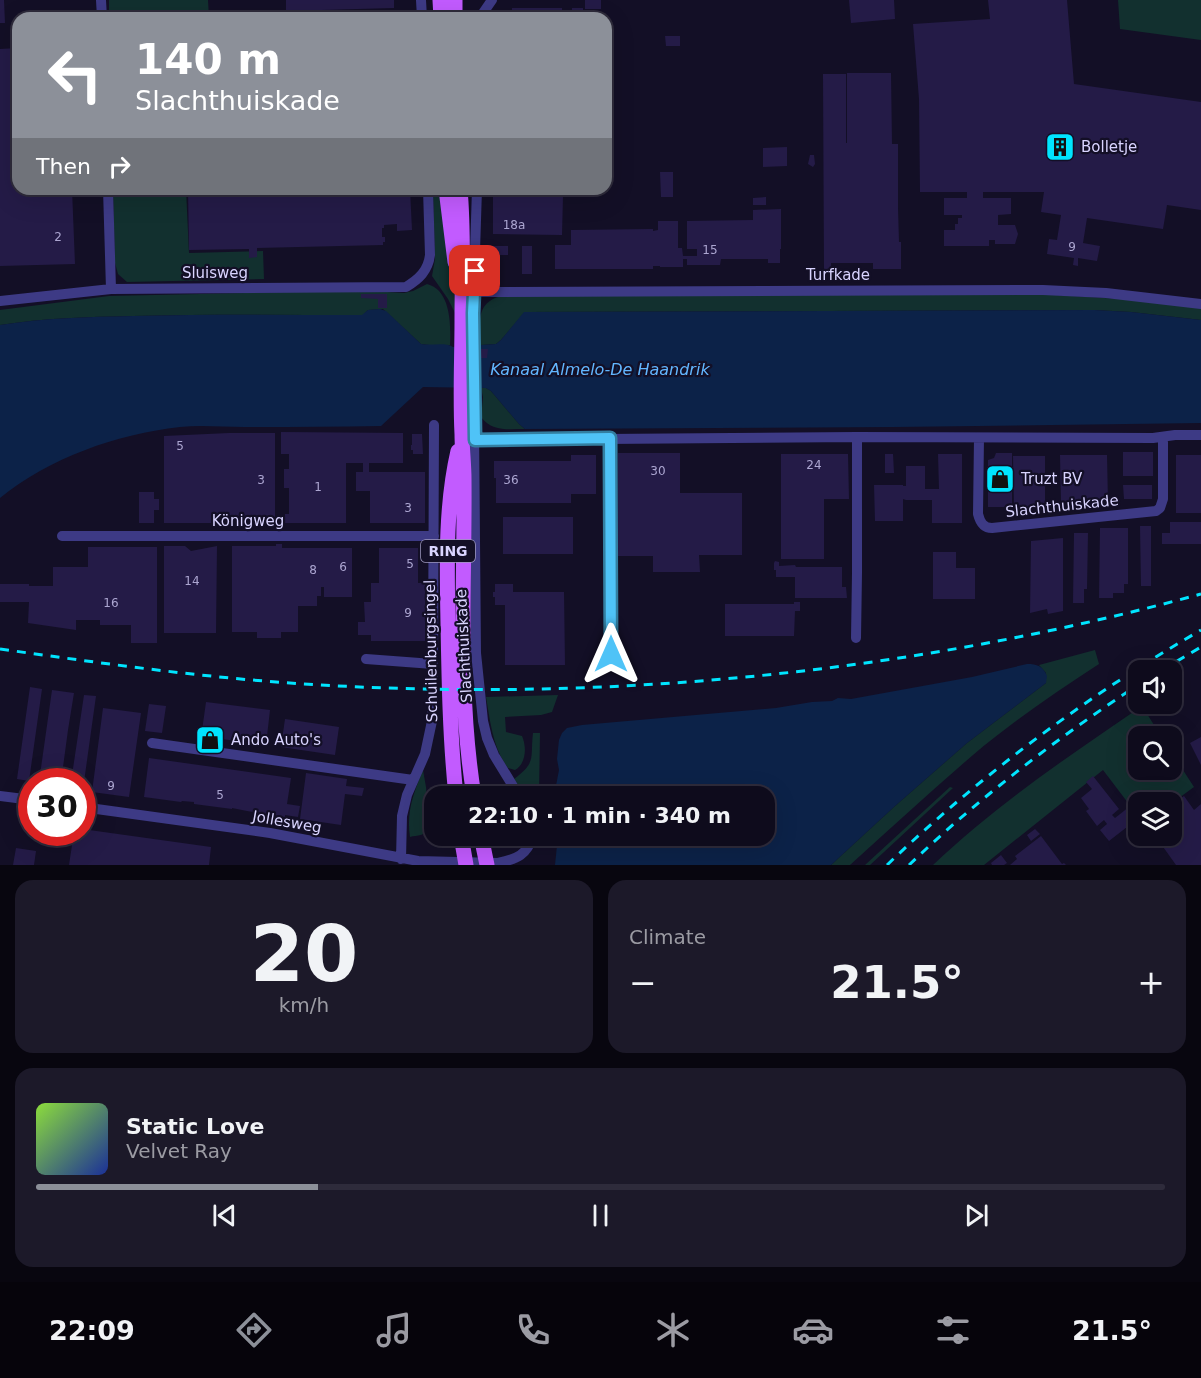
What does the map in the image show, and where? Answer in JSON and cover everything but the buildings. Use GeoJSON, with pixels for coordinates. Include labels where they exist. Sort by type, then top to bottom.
{"type":"FeatureCollection","features":[{"type":"Feature","properties":{"kind":"main road","name":"Schuilenburgsingel"},"geometry":{"type":"LineString","coordinates":[[447,195],[454,253],[468,293]]}},
{"type":"Feature","properties":{"kind":"main road","name":"Schuilenburgsingel"},"geometry":{"type":"LineString","coordinates":[[460,195],[468,293],[468,437],[464,477],[462,594],[463,674],[473,786]]}},
{"type":"Feature","properties":{"kind":"main road","name":"Schuilenburgsingel"},"geometry":{"type":"LineString","coordinates":[[455,786],[450,705],[448,510],[452,477],[468,437]]}},
{"type":"Feature","properties":{"kind":"main road"},"geometry":{"type":"LineString","coordinates":[[463,846],[466,864]]}},
{"type":"Feature","properties":{"kind":"main road"},"geometry":{"type":"LineString","coordinates":[[483,846],[486,864]]}},
{"type":"Feature","properties":{"kind":"street"},"geometry":{"type":"LineString","coordinates":[[108,195],[111,289]]}},
{"type":"Feature","properties":{"kind":"street","name":"Sluisweg"},"geometry":{"type":"LineString","coordinates":[[0,301],[111,289],[406,287],[425,272],[429,263],[428,195]]}},
{"type":"Feature","properties":{"kind":"street"},"geometry":{"type":"LineString","coordinates":[[468,293],[476,195]]}},
{"type":"Feature","properties":{"kind":"street","name":"Turfkade"},"geometry":{"type":"LineString","coordinates":[[468,293],[1043,290],[1106,293],[1201,304]]}},
{"type":"Feature","properties":{"kind":"street"},"geometry":{"type":"LineString","coordinates":[[401,859],[402,816],[407,795],[425,754],[433,707],[434,425]]}},
{"type":"Feature","properties":{"kind":"street"},"geometry":{"type":"LineString","coordinates":[[468,437],[1142,438],[1201,435]]}},
{"type":"Feature","properties":{"kind":"street","name":"Slachthuiskade"},"geometry":{"type":"LineString","coordinates":[[468,437],[476,653],[483,721],[494,755],[513,786]]}},
{"type":"Feature","properties":{"kind":"street"},"geometry":{"type":"LineString","coordinates":[[856,638],[857,437]]}},
{"type":"Feature","properties":{"kind":"street","name":"Slachthuiskade"},"geometry":{"type":"LineString","coordinates":[[979,438],[978,514],[982,524],[987,528],[992,528],[1156,511],[1163,500],[1163,437]]}},
{"type":"Feature","properties":{"kind":"street"},"geometry":{"type":"LineString","coordinates":[[610,438],[611,654]]}},
{"type":"Feature","properties":{"kind":"street","name":"Königweg"},"geometry":{"type":"LineString","coordinates":[[62,536],[434,536]]}},
{"type":"Feature","properties":{"kind":"street"},"geometry":{"type":"LineString","coordinates":[[366,659],[433,664]]}},
{"type":"Feature","properties":{"kind":"street"},"geometry":{"type":"LineString","coordinates":[[152,743],[413,780]]}},
{"type":"Feature","properties":{"kind":"street"},"geometry":{"type":"LineString","coordinates":[[0,796],[18,798]]}},
{"type":"Feature","properties":{"kind":"street","name":"Jollesweg"},"geometry":{"type":"LineString","coordinates":[[96,809],[270,833],[418,863],[486,864]]}},
{"type":"Feature","properties":{"kind":"street"},"geometry":{"type":"LineString","coordinates":[[486,864],[524,860],[530,846]]}},
{"type":"Feature","properties":{"kind":"green space"},"geometry":{"type":"Polygon","coordinates":[[[109,0],[208,0],[209,12],[109,12],[109,0]]]}},
{"type":"Feature","properties":{"kind":"green space"},"geometry":{"type":"Polygon","coordinates":[[[1118,0],[1201,0],[1201,40],[1120,29],[1118,0]]]}},
{"type":"Feature","properties":{"kind":"green space"},"geometry":{"type":"Polygon","coordinates":[[[113,195],[186,195],[189,253],[263,251],[264,279],[127,282],[118,274],[115,263],[113,195]]]}},
{"type":"Feature","properties":{"kind":"green space"},"geometry":{"type":"Polygon","coordinates":[[[433,195],[445,195],[456,315],[432,276],[435,259],[433,195]]]}},
{"type":"Feature","properties":{"kind":"green space"},"geometry":{"type":"Polygon","coordinates":[[[427,284],[441,293],[445,301],[448,309],[450,345],[421,344],[383,309],[368,310],[363,315],[99,317],[50,319],[0,325],[0,310],[109,296],[370,291],[404,293],[427,284]]]}},
{"type":"Feature","properties":{"kind":"green space"},"geometry":{"type":"Polygon","coordinates":[[[1040,294],[1121,299],[1201,308],[1201,320],[1094,310],[525,312],[496,344],[481,345],[480,322],[483,309],[493,299],[501,296],[1040,294]]]}},
{"type":"Feature","properties":{"kind":"green space"},"geometry":{"type":"Polygon","coordinates":[[[481,388],[491,391],[525,429],[501,429],[485,422],[481,417],[483,397],[481,388]]]}},
{"type":"Feature","properties":{"kind":"green space"},"geometry":{"type":"Polygon","coordinates":[[[1095,650],[1099,664],[1034,708],[988,743],[850,865],[831,865],[967,743],[1046,683],[1046,673],[1039,665],[1095,650]]]}},
{"type":"Feature","properties":{"kind":"green space"},"geometry":{"type":"Polygon","coordinates":[[[558,695],[552,712],[541,715],[505,717],[506,732],[522,736],[525,745],[523,760],[519,767],[515,770],[508,768],[496,743],[486,697],[558,695]]]}},
{"type":"Feature","properties":{"kind":"green space"},"geometry":{"type":"Polygon","coordinates":[[[1130,714],[1147,714],[1155,726],[1128,726],[1128,780],[1182,780],[1182,768],[1194,787],[1182,796],[1182,792],[1128,792],[1128,803],[1103,770],[984,865],[933,865],[982,821],[1130,714]]]}},
{"type":"Feature","properties":{"kind":"green space"},"geometry":{"type":"Polygon","coordinates":[[[533,733],[540,733],[539,786],[519,786],[514,779],[529,764],[533,733]]]}},
{"type":"Feature","properties":{"kind":"green space"},"geometry":{"type":"Polygon","coordinates":[[[423,770],[426,786],[424,786],[424,834],[410,837],[410,811],[423,770]]]}},
{"type":"Feature","properties":{"kind":"green space"},"geometry":{"type":"Polygon","coordinates":[[[950,787],[953,788],[870,865],[865,865],[950,787]]]}},
{"type":"Feature","properties":{"kind":"water","name":"Kanaal Almelo-De Haandrik"},"geometry":{"type":"Polygon","coordinates":[[[368,310],[386,311],[421,344],[453,347],[496,344],[524,312],[1094,310],[1201,320],[1201,423],[525,429],[486,388],[423,387],[381,426],[196,426],[132,435],[62,460],[40,471],[0,498],[0,325],[50,319],[99,317],[362,315],[368,310]]]}},
{"type":"Feature","properties":{"kind":"water"},"geometry":{"type":"Polygon","coordinates":[[[1027,664],[1042,668],[1047,676],[1046,683],[967,743],[831,865],[555,865],[557,846],[775,846],[775,786],[556,786],[559,770],[557,759],[559,740],[567,728],[776,708],[832,701],[838,698],[851,699],[972,677],[1027,664]]]}},
{"type":"Feature","properties":{"kind":"railway"},"geometry":{"type":"LineString","coordinates":[[0,649],[200,675],[321,685],[432,689],[543,689],[654,684],[765,675],[875,662],[985,644],[1093,621],[1201,594]]}},
{"type":"Feature","properties":{"kind":"railway"},"geometry":{"type":"LineString","coordinates":[[887,865],[960,799],[1037,738],[1117,682],[1201,630]]}},
{"type":"Feature","properties":{"kind":"railway"},"geometry":{"type":"LineString","coordinates":[[1179,660],[1201,647]]}},
{"type":"Feature","properties":{"kind":"railway"},"geometry":{"type":"LineString","coordinates":[[909,865],[1019,770],[1128,692]]}},
{"type":"Feature","properties":{"kind":"place","name":"Bolletje"},"geometry":{"type":"Point","coordinates":[1060,147]}},
{"type":"Feature","properties":{"kind":"place","name":"Truzt BV"},"geometry":{"type":"Point","coordinates":[1000,479]}},
{"type":"Feature","properties":{"kind":"place","name":"Ando Auto's"},"geometry":{"type":"Point","coordinates":[210,740]}},
{"type":"Feature","properties":{"kind":"route"},"geometry":{"type":"LineString","coordinates":[[475,271],[473,392],[475,440],[610,438],[611,654]]}}]}
